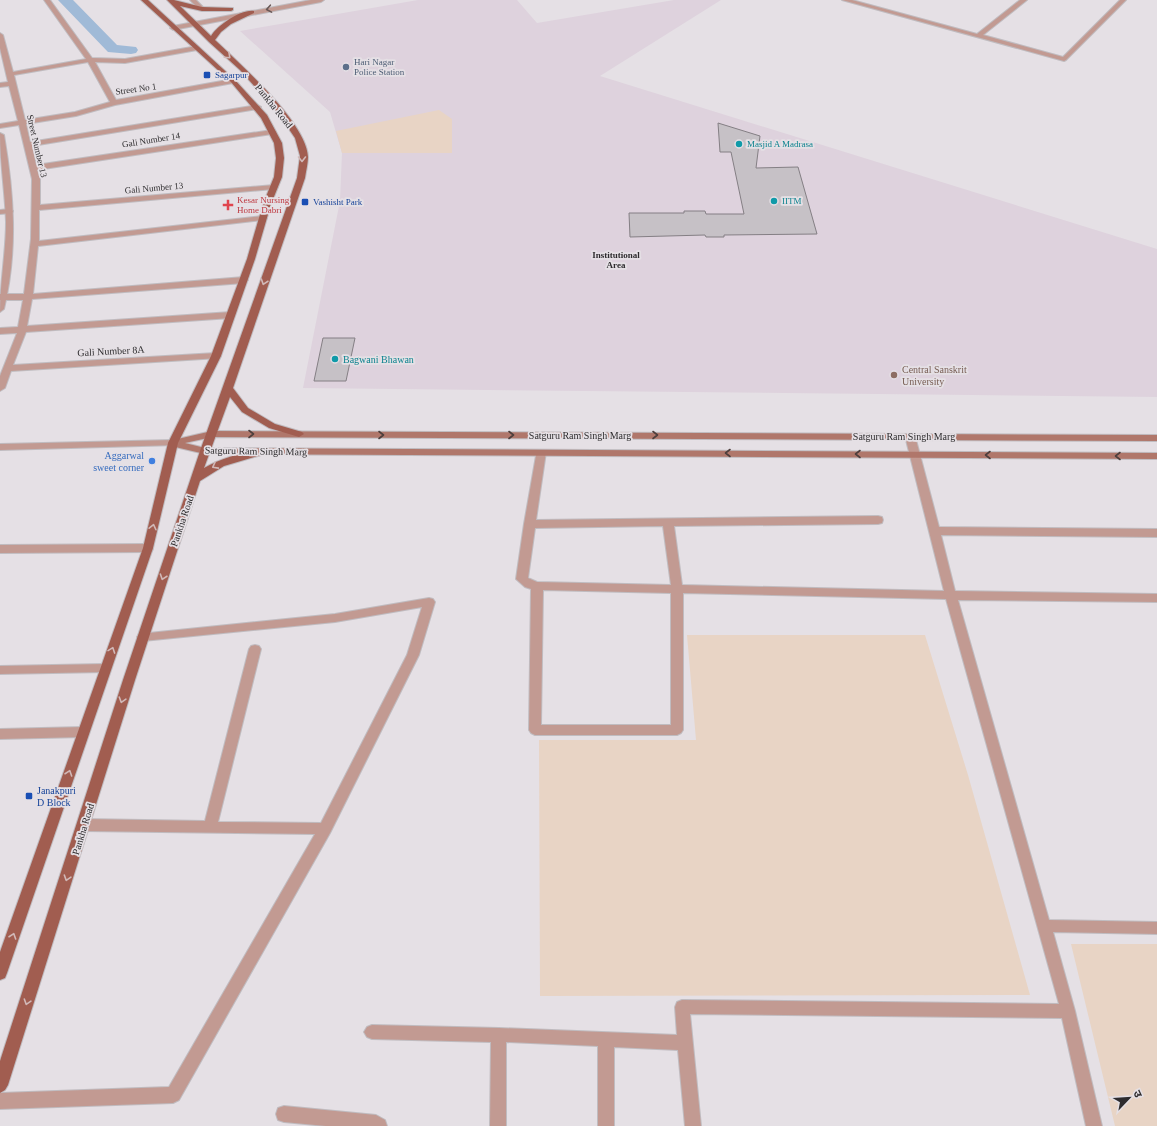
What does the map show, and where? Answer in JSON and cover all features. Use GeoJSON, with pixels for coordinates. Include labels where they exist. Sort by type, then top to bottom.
{"type":"FeatureCollection","features":[{"type":"Feature","properties":{"kind":"main road","name":"Pankha Road"},"geometry":{"type":"LineString","coordinates":[[0,972],[148,548],[173,443],[216,356],[244,280],[263,218],[278,177],[280,158],[278,143],[256,107],[233,82],[196,48],[186,19],[144,0]]}},
{"type":"Feature","properties":{"kind":"main road","name":"Pankha Road"},"geometry":{"type":"LineString","coordinates":[[0,1085],[143,637],[205,451],[301,178],[304,156],[299,138],[281,112],[242,69],[186,19],[171,1]]}},
{"type":"Feature","properties":{"kind":"main road"},"geometry":{"type":"LineString","coordinates":[[171,1],[186,19]]}},
{"type":"Feature","properties":{"kind":"main road"},"geometry":{"type":"LineString","coordinates":[[211,41],[213,35],[250,9]]}},
{"type":"Feature","properties":{"kind":"main road"},"geometry":{"type":"LineString","coordinates":[[228,389],[245,410],[272,426],[299,434]]}},
{"type":"Feature","properties":{"kind":"main road","name":"Satguru Ram Singh Marg"},"geometry":{"type":"LineString","coordinates":[[173,443],[212,434],[1157,438]]}},
{"type":"Feature","properties":{"kind":"main road","name":"Satguru Ram Singh Marg"},"geometry":{"type":"LineString","coordinates":[[173,443],[205,451],[1157,456]]}},
{"type":"Feature","properties":{"kind":"main road"},"geometry":{"type":"LineString","coordinates":[[196,479],[210,468],[220,463],[233,458],[264,451]]}},
{"type":"Feature","properties":{"kind":"street","name":"Street No 1"},"geometry":{"type":"LineString","coordinates":[[47,0],[90,60],[114,103],[233,82]]}},
{"type":"Feature","properties":{"kind":"street"},"geometry":{"type":"LineString","coordinates":[[186,19],[193,0]]}},
{"type":"Feature","properties":{"kind":"street"},"geometry":{"type":"LineString","coordinates":[[250,9],[286,0]]}},
{"type":"Feature","properties":{"kind":"street"},"geometry":{"type":"LineString","coordinates":[[186,19],[321,0]]}},
{"type":"Feature","properties":{"kind":"street"},"geometry":{"type":"LineString","coordinates":[[845,0],[1064,59],[1123,0]]}},
{"type":"Feature","properties":{"kind":"street"},"geometry":{"type":"LineString","coordinates":[[861,4],[868,0]]}},
{"type":"Feature","properties":{"kind":"street"},"geometry":{"type":"LineString","coordinates":[[978,36],[1024,0]]}},
{"type":"Feature","properties":{"kind":"street"},"geometry":{"type":"LineString","coordinates":[[186,19],[234,9]]}},
{"type":"Feature","properties":{"kind":"street","name":"Street Number 13"},"geometry":{"type":"LineString","coordinates":[[0,35],[36,179],[34,244],[28,297],[22,330],[0,388]]}},
{"type":"Feature","properties":{"kind":"street"},"geometry":{"type":"LineString","coordinates":[[10,74],[90,60],[125,61],[196,48]]}},
{"type":"Feature","properties":{"kind":"street"},"geometry":{"type":"LineString","coordinates":[[0,85],[12,83]]}},
{"type":"Feature","properties":{"kind":"street"},"geometry":{"type":"LineString","coordinates":[[0,126],[76,114],[114,103]]}},
{"type":"Feature","properties":{"kind":"street"},"geometry":{"type":"LineString","coordinates":[[27,145],[256,107]]}},
{"type":"Feature","properties":{"kind":"street","name":"Gali Number 14"},"geometry":{"type":"LineString","coordinates":[[33,168],[272,132]]}},
{"type":"Feature","properties":{"kind":"street"},"geometry":{"type":"LineString","coordinates":[[0,135],[9,211],[8,262],[0,309]]}},
{"type":"Feature","properties":{"kind":"street","name":"Gali Number 13"},"geometry":{"type":"LineString","coordinates":[[35,208],[274,187]]}},
{"type":"Feature","properties":{"kind":"street"},"geometry":{"type":"LineString","coordinates":[[0,212],[9,211]]}},
{"type":"Feature","properties":{"kind":"street"},"geometry":{"type":"LineString","coordinates":[[34,244],[263,218]]}},
{"type":"Feature","properties":{"kind":"street"},"geometry":{"type":"LineString","coordinates":[[2,297],[28,297],[244,280]]}},
{"type":"Feature","properties":{"kind":"street"},"geometry":{"type":"LineString","coordinates":[[0,331],[231,314]]}},
{"type":"Feature","properties":{"kind":"street","name":"Gali Number 8A"},"geometry":{"type":"LineString","coordinates":[[7,368],[216,356]]}},
{"type":"Feature","properties":{"kind":"street"},"geometry":{"type":"LineString","coordinates":[[910,436],[951,596],[1068,1011],[1094,1126]]}},
{"type":"Feature","properties":{"kind":"street"},"geometry":{"type":"LineString","coordinates":[[0,447],[173,443]]}},
{"type":"Feature","properties":{"kind":"street"},"geometry":{"type":"LineString","coordinates":[[540,452],[522,579],[529,584],[537,586],[951,596],[1157,598]]}},
{"type":"Feature","properties":{"kind":"street"},"geometry":{"type":"LineString","coordinates":[[529,524],[668,524],[878,520]]}},
{"type":"Feature","properties":{"kind":"street"},"geometry":{"type":"LineString","coordinates":[[537,586],[535,730],[677,730],[677,589],[668,524]]}},
{"type":"Feature","properties":{"kind":"street"},"geometry":{"type":"LineString","coordinates":[[935,531],[1157,533]]}},
{"type":"Feature","properties":{"kind":"street"},"geometry":{"type":"LineString","coordinates":[[0,549],[148,548]]}},
{"type":"Feature","properties":{"kind":"street"},"geometry":{"type":"LineString","coordinates":[[0,1101],[173,1095],[325,828],[413,655],[428,602],[335,618],[143,637]]}},
{"type":"Feature","properties":{"kind":"street"},"geometry":{"type":"LineString","coordinates":[[210,827],[255,649]]}},
{"type":"Feature","properties":{"kind":"street"},"geometry":{"type":"LineString","coordinates":[[0,670],[105,668]]}},
{"type":"Feature","properties":{"kind":"street"},"geometry":{"type":"LineString","coordinates":[[0,734],[83,732]]}},
{"type":"Feature","properties":{"kind":"street"},"geometry":{"type":"LineString","coordinates":[[84,825],[325,828]]}},
{"type":"Feature","properties":{"kind":"street"},"geometry":{"type":"LineString","coordinates":[[1045,926],[1157,928]]}},
{"type":"Feature","properties":{"kind":"street"},"geometry":{"type":"LineString","coordinates":[[693,1126],[682,1007],[1068,1011]]}},
{"type":"Feature","properties":{"kind":"street"},"geometry":{"type":"LineString","coordinates":[[372,1032],[499,1035],[685,1043]]}},
{"type":"Feature","properties":{"kind":"street"},"geometry":{"type":"LineString","coordinates":[[498,1126],[499,1035]]}},
{"type":"Feature","properties":{"kind":"street"},"geometry":{"type":"LineString","coordinates":[[606,1040],[606,1126]]}},
{"type":"Feature","properties":{"kind":"street"},"geometry":{"type":"LineString","coordinates":[[284,1114],[376,1123],[379,1126]]}},
{"type":"Feature","properties":{"kind":"shaded area","name":"Institutional Area"},"geometry":{"type":"Polygon","coordinates":[[[418,0],[517,0],[537,23],[674,0],[721,0],[600,76],[1157,249],[1157,397],[303,388],[340,201],[342,153],[330,112],[240,31],[418,0]]]}},
{"type":"Feature","properties":{"kind":"shaded area"},"geometry":{"type":"Polygon","coordinates":[[[439,110],[452,119],[452,153],[342,153],[336,131],[439,110]]]}},
{"type":"Feature","properties":{"kind":"shaded area"},"geometry":{"type":"Polygon","coordinates":[[[687,635],[925,635],[968,775],[1030,995],[540,996],[539,740],[696,740],[687,635]]]}},
{"type":"Feature","properties":{"kind":"shaded area"},"geometry":{"type":"Polygon","coordinates":[[[1071,944],[1157,944],[1157,1126],[1115,1126],[1071,944]]]}},
{"type":"Feature","properties":{"kind":"building"},"geometry":{"type":"Polygon","coordinates":[[[718,123],[760,136],[756,168],[798,167],[817,234],[724,235],[724,237],[706,237],[705,235],[630,237],[629,213],[684,213],[684,211],[705,211],[706,214],[744,214],[731,152],[720,152],[718,123]]]}},
{"type":"Feature","properties":{"kind":"building","name":"Bagwani Bhawan"},"geometry":{"type":"Polygon","coordinates":[[[323,338],[355,338],[346,381],[314,381],[323,338]]]}},
{"type":"Feature","properties":{"kind":"waterway"},"geometry":{"type":"LineString","coordinates":[[65,0],[113,49],[131,50]]}},
{"type":"Feature","properties":{"kind":"place","name":"Hari Nagar Police Station"},"geometry":{"type":"Point","coordinates":[346,67]}},
{"type":"Feature","properties":{"kind":"place","name":"Sagarpur"},"geometry":{"type":"Point","coordinates":[207,75]}},
{"type":"Feature","properties":{"kind":"place","name":"Masjid A Madrasa"},"geometry":{"type":"Point","coordinates":[739,144]}},
{"type":"Feature","properties":{"kind":"place","name":"IITM"},"geometry":{"type":"Point","coordinates":[774,201]}},
{"type":"Feature","properties":{"kind":"place","name":"Vashisht Park"},"geometry":{"type":"Point","coordinates":[305,202]}},
{"type":"Feature","properties":{"kind":"place","name":"Kesar Nursing Home Dabri"},"geometry":{"type":"Point","coordinates":[228,205]}},
{"type":"Feature","properties":{"kind":"place","name":"Bagwani Bhawan"},"geometry":{"type":"Point","coordinates":[335,359]}},
{"type":"Feature","properties":{"kind":"place","name":"Central Sanskrit University"},"geometry":{"type":"Point","coordinates":[894,375]}},
{"type":"Feature","properties":{"kind":"place","name":"Aggarwal sweet corner"},"geometry":{"type":"Point","coordinates":[152,461]}},
{"type":"Feature","properties":{"kind":"place","name":"Janakpuri D Block"},"geometry":{"type":"Point","coordinates":[29,796]}},
{"type":"Feature","properties":{"kind":"district","name":"Institutional Area"},"geometry":{"type":"Point","coordinates":[616,260]}}]}
